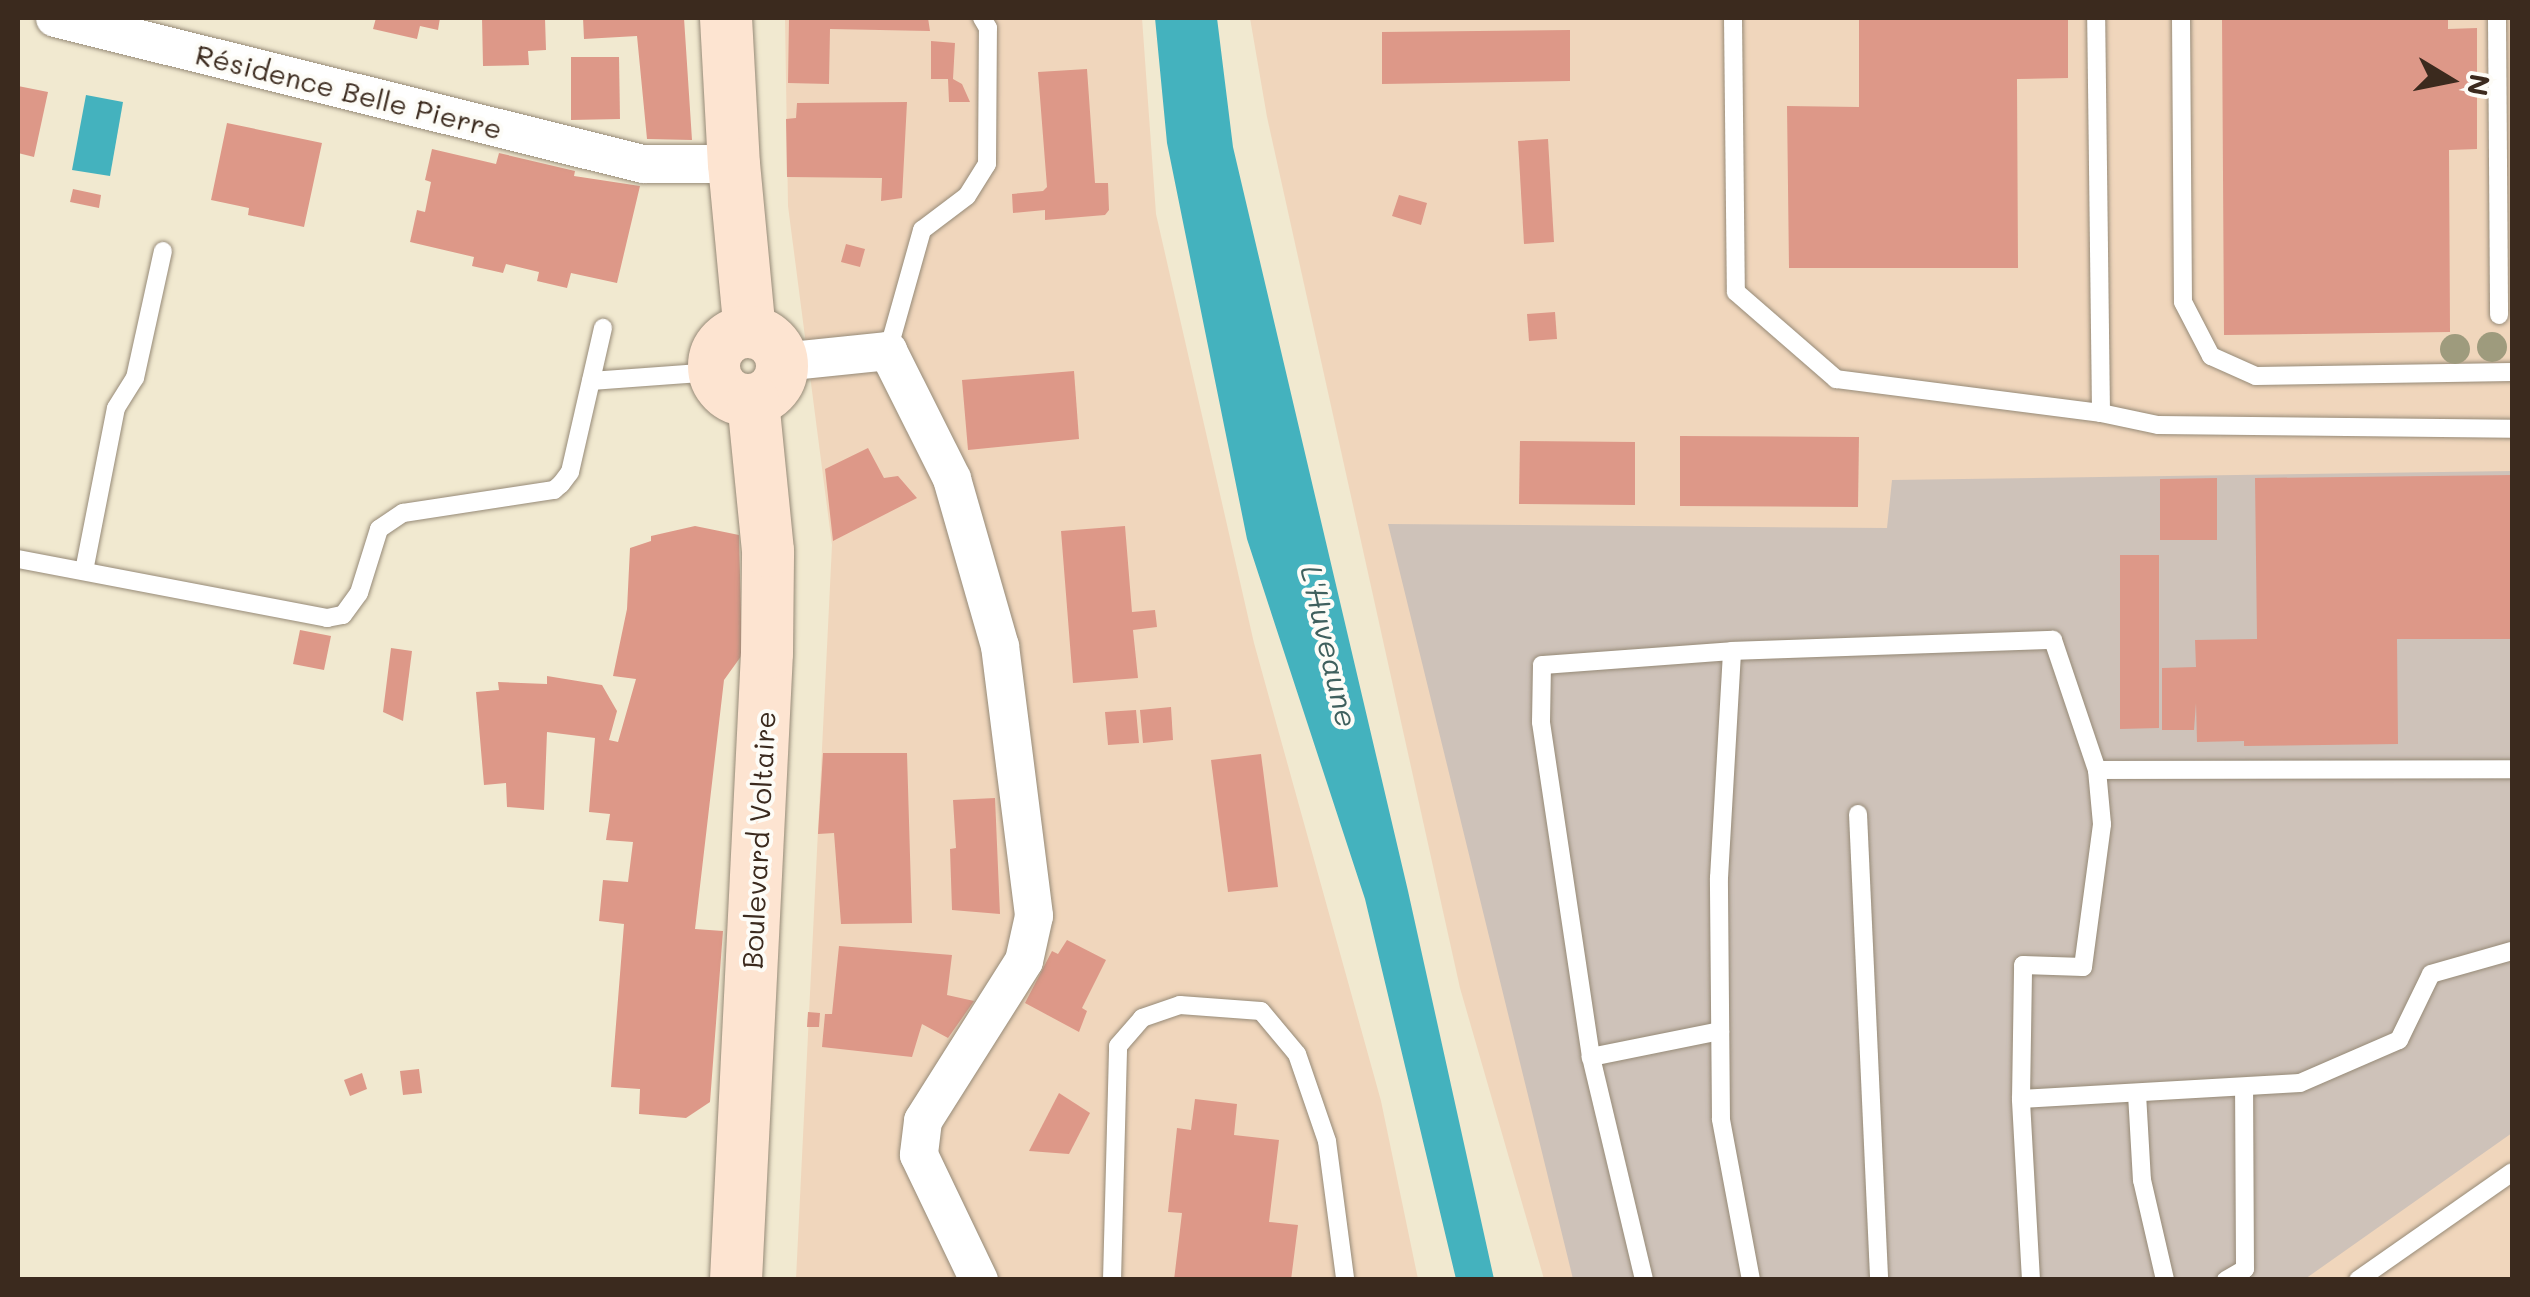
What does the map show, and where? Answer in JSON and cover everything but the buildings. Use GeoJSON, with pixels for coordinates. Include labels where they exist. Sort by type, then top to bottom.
{"type":"FeatureCollection","features":[{"type":"Feature","properties":{"kind":"main road","name":"Boulevard Voltaire"},"geometry":{"type":"LineString","coordinates":[[726,18],[734,164],[768,551],[768,653],[736,1280]]}},
{"type":"Feature","properties":{"kind":"street","name":"Résidence Belle Pierre"},"geometry":{"type":"LineString","coordinates":[[55,18],[643,164],[734,164]]}},
{"type":"Feature","properties":{"kind":"street"},"geometry":{"type":"LineString","coordinates":[[750,367],[888,350],[952,479],[1000,646],[1034,916],[1024,961],[923,1121],[919,1155],[979,1280]]}},
{"type":"Feature","properties":{"kind":"lane"},"geometry":{"type":"LineString","coordinates":[[888,350],[922,230],[967,196],[986,164],[988,28],[982,18]]}},
{"type":"Feature","properties":{"kind":"lane"},"geometry":{"type":"LineString","coordinates":[[1733,18],[1736,292],[1836,378],[2101,413],[2158,425],[2512,429]]}},
{"type":"Feature","properties":{"kind":"lane"},"geometry":{"type":"LineString","coordinates":[[2096,18],[2101,413]]}},
{"type":"Feature","properties":{"kind":"lane"},"geometry":{"type":"LineString","coordinates":[[2182,18],[2183,302],[2211,356],[2256,376],[2512,372]]}},
{"type":"Feature","properties":{"kind":"lane"},"geometry":{"type":"LineString","coordinates":[[2498,18],[2505,132],[2499,315]]}},
{"type":"Feature","properties":{"kind":"lane"},"geometry":{"type":"LineString","coordinates":[[84,571],[116,408],[134,378],[162,251]]}},
{"type":"Feature","properties":{"kind":"lane"},"geometry":{"type":"LineString","coordinates":[[18,559],[327,618],[343,615],[360,593],[379,529],[404,513],[554,490],[562,484],[570,472],[603,328]]}},
{"type":"Feature","properties":{"kind":"lane"},"geometry":{"type":"LineString","coordinates":[[591,381],[750,367]]}},
{"type":"Feature","properties":{"kind":"lane"},"geometry":{"type":"LineString","coordinates":[[1644,1280],[1591,1056],[1541,722],[1542,665],[1732,651],[2053,640],[2097,770],[2102,824],[2083,967],[2023,965],[2022,1099],[2031,1280]]}},
{"type":"Feature","properties":{"kind":"lane"},"geometry":{"type":"LineString","coordinates":[[1732,651],[1719,878],[1721,1119],[1751,1280]]}},
{"type":"Feature","properties":{"kind":"lane"},"geometry":{"type":"LineString","coordinates":[[2097,770],[2512,769]]}},
{"type":"Feature","properties":{"kind":"lane"},"geometry":{"type":"LineString","coordinates":[[1858,814],[1879,1280]]}},
{"type":"Feature","properties":{"kind":"lane"},"geometry":{"type":"LineString","coordinates":[[2022,1099],[2300,1083],[2399,1040],[2432,974],[2512,951]]}},
{"type":"Feature","properties":{"kind":"lane"},"geometry":{"type":"LineString","coordinates":[[1112,1280],[1118,1046],[1142,1018],[1180,1005],[1262,1012],[1296,1054],[1327,1141],[1344,1278]]}},
{"type":"Feature","properties":{"kind":"lane"},"geometry":{"type":"LineString","coordinates":[[1591,1056],[1720,1032]]}},
{"type":"Feature","properties":{"kind":"lane"},"geometry":{"type":"LineString","coordinates":[[2226,1280],[2245,1270],[2244,1087]]}},
{"type":"Feature","properties":{"kind":"lane"},"geometry":{"type":"LineString","coordinates":[[2137,1094],[2142,1180],[2165,1280]]}},
{"type":"Feature","properties":{"kind":"lane"},"geometry":{"type":"LineString","coordinates":[[2358,1280],[2512,1172]]}},
{"type":"Feature","properties":{"kind":"shaded area"},"geometry":{"type":"Polygon","coordinates":[[[785,18],[1142,18],[1156,214],[1254,643],[1381,1101],[1418,1279],[796,1279],[832,545],[788,206],[785,18]]]}},
{"type":"Feature","properties":{"kind":"shaded area"},"geometry":{"type":"Polygon","coordinates":[[[1250,18],[2512,18],[2512,1279],[1544,1279],[1460,988],[1267,117],[1250,18]]]}},
{"type":"Feature","properties":{"kind":"shaded area"},"geometry":{"type":"Polygon","coordinates":[[[2512,471],[2512,1133],[2305,1279],[1573,1279],[1388,524],[1887,528],[1892,480],[2512,471]]]}},
{"type":"Feature","properties":{"kind":"water","name":"L'Huveaune"},"geometry":{"type":"Polygon","coordinates":[[[1155,18],[1217,18],[1233,147],[1408,891],[1494,1279],[1456,1279],[1365,899],[1247,539],[1167,143],[1155,18]]]}},
{"type":"Feature","properties":{"kind":"water"},"geometry":{"type":"Polygon","coordinates":[[[86,95],[123,102],[110,176],[72,170],[86,95]]]}}]}
